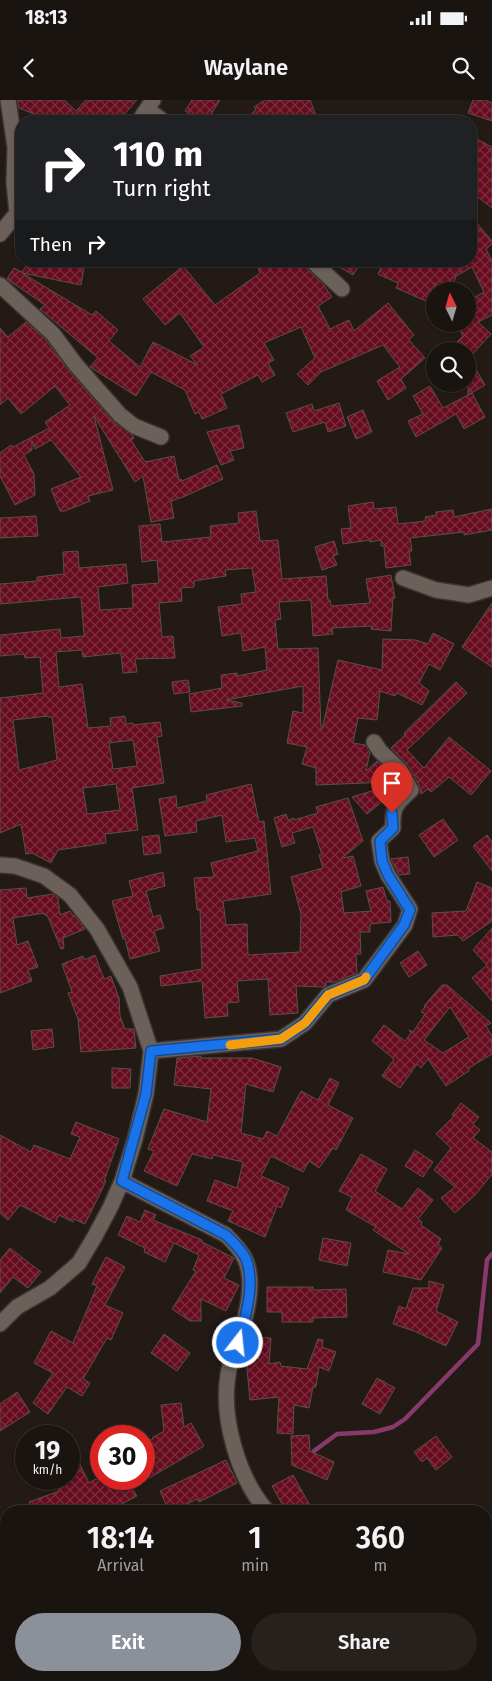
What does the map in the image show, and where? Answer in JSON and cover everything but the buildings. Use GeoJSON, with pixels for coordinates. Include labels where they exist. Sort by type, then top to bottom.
{"type":"FeatureCollection","features":[{"type":"Feature","properties":{"kind":"street"},"geometry":{"type":"LineString","coordinates":[[8,100],[15,147],[15,189]]}},
{"type":"Feature","properties":{"kind":"street"},"geometry":{"type":"LineString","coordinates":[[0,234],[15,217]]}},
{"type":"Feature","properties":{"kind":"street"},"geometry":{"type":"LineString","coordinates":[[318,267],[342,289]]}},
{"type":"Feature","properties":{"kind":"street"},"geometry":{"type":"LineString","coordinates":[[0,285],[53,334],[76,365],[120,415],[134,426],[161,437]]}},
{"type":"Feature","properties":{"kind":"street"},"geometry":{"type":"LineString","coordinates":[[403,578],[436,590],[469,595],[492,588]]}},
{"type":"Feature","properties":{"kind":"street"},"geometry":{"type":"LineString","coordinates":[[151,1051],[281,1039],[305,1023],[328,995],[364,980],[395,939],[404,925],[410,910],[388,875],[382,861],[380,841],[393,828],[392,813],[400,800],[411,790],[400,770],[380,751],[374,742]]}},
{"type":"Feature","properties":{"kind":"street"},"geometry":{"type":"LineString","coordinates":[[0,865],[15,866],[44,876],[70,895],[97,929],[130,987],[151,1051],[146,1094],[122,1181],[110,1208],[79,1263],[50,1288],[17,1307],[0,1324]]}},
{"type":"Feature","properties":{"kind":"street"},"geometry":{"type":"LineString","coordinates":[[122,1181],[226,1235],[246,1259],[249,1276],[248,1302],[228,1374],[227,1420],[238,1460],[256,1499],[262,1505]]}},
{"type":"Feature","properties":{"kind":"waterway"},"geometry":{"type":"LineString","coordinates":[[314,1451],[337,1434],[374,1432],[393,1427],[405,1419],[478,1344],[487,1260],[492,1254]]}},
{"type":"Feature","properties":{"kind":"slow traffic"},"geometry":{"type":"LineString","coordinates":[[230,1045],[281,1039],[305,1023],[328,995],[364,980],[366,977]]}},
{"type":"Feature","properties":{"kind":"route"},"geometry":{"type":"LineString","coordinates":[[238,1343],[248,1302],[249,1276],[246,1259],[236,1245],[226,1235],[122,1181],[146,1094],[151,1051],[244,1044],[281,1039],[305,1023],[328,995],[364,980],[395,939],[404,925],[410,910],[402,894],[388,875],[382,861],[380,841],[393,828],[392,813]]}}]}
